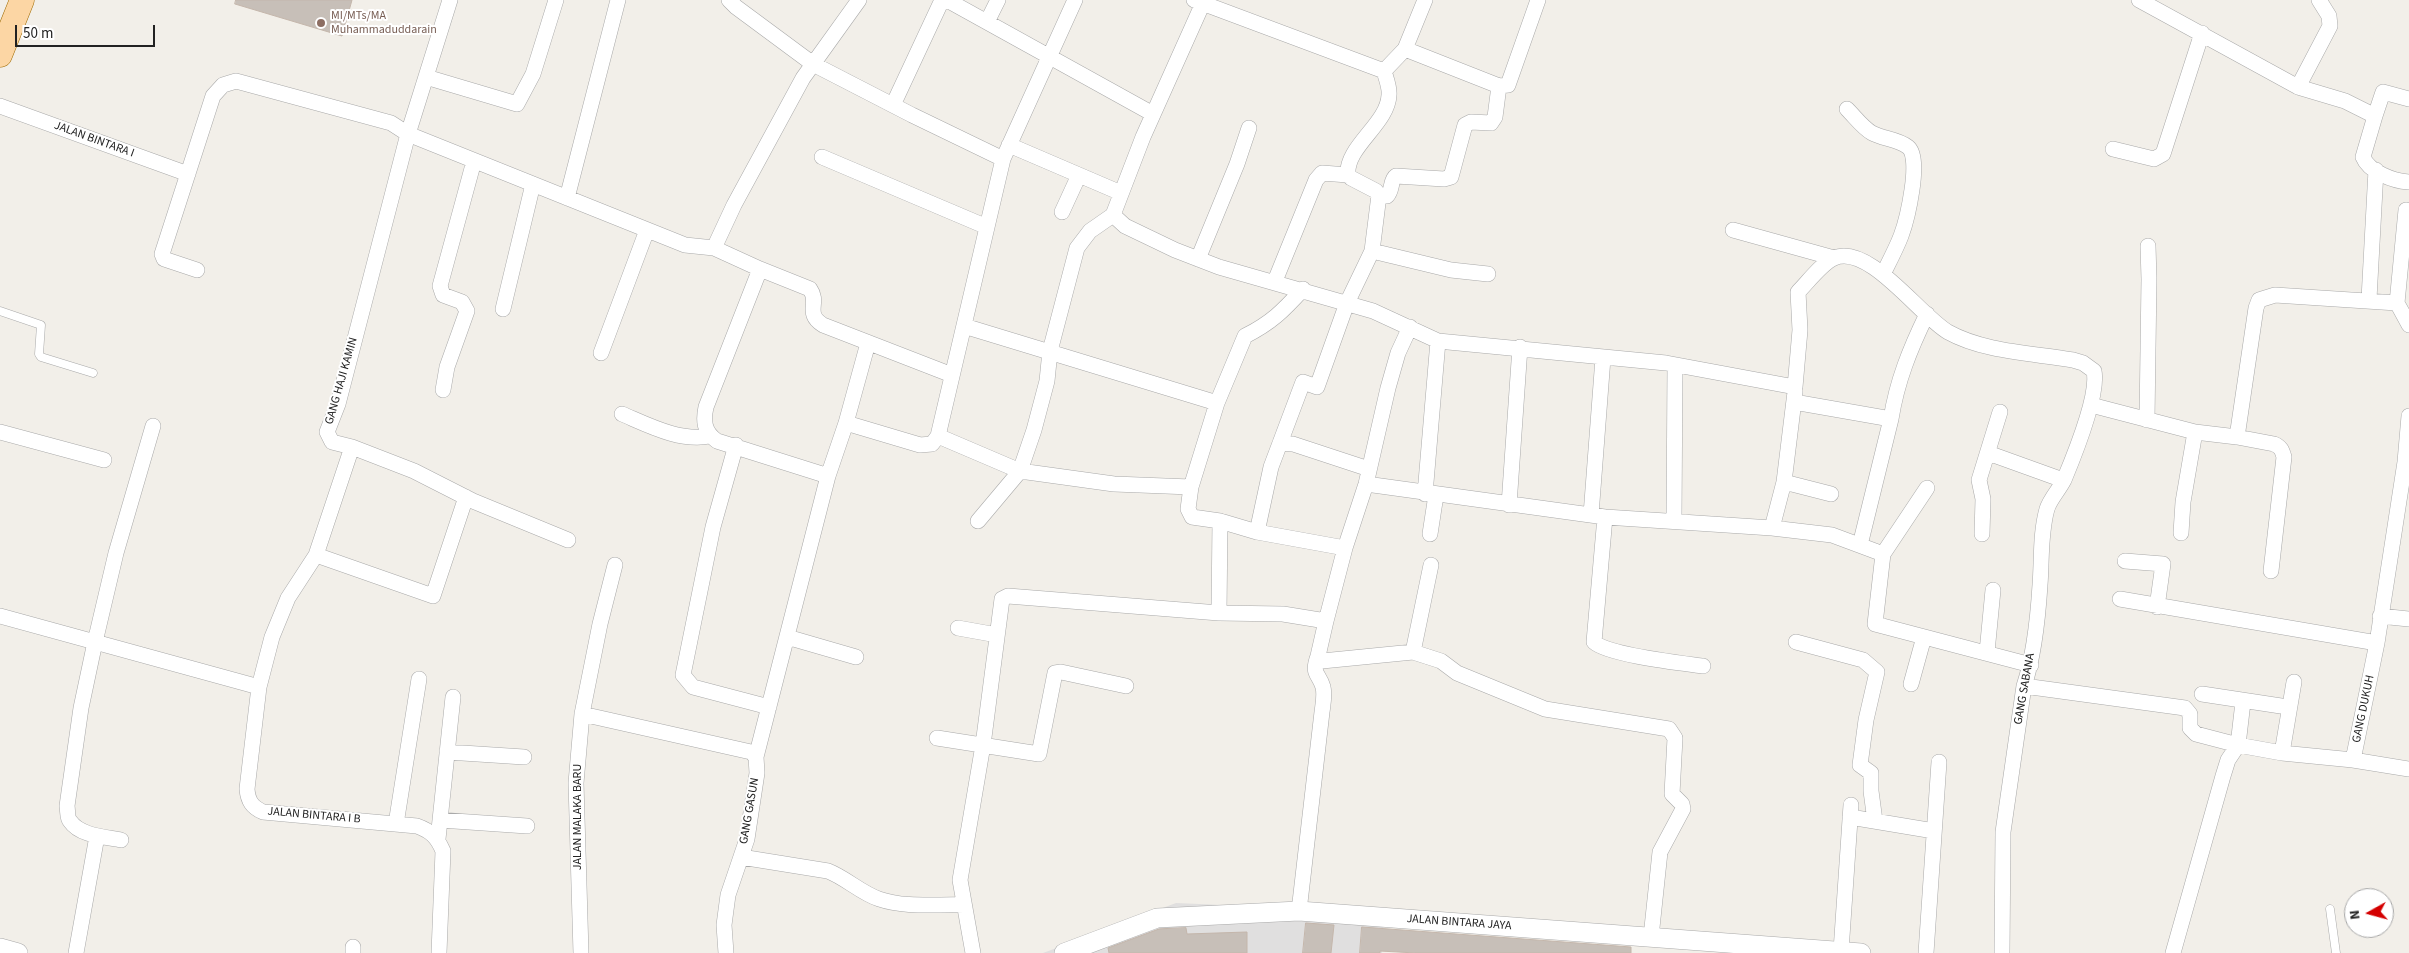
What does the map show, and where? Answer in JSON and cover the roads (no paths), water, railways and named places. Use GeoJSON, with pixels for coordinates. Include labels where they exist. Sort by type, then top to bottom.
{"type":"FeatureCollection","features":[{"type":"Feature","properties":{"kind":"main road"},"geometry":{"type":"LineString","coordinates":[[0,55],[22,0]]}},
{"type":"Feature","properties":{"kind":"street"},"geometry":{"type":"LineString","coordinates":[[408,134],[450,0]]}},
{"type":"Feature","properties":{"kind":"street"},"geometry":{"type":"LineString","coordinates":[[426,77],[517,104],[533,74],[556,0]]}},
{"type":"Feature","properties":{"kind":"street"},"geometry":{"type":"LineString","coordinates":[[566,198],[618,0]]}},
{"type":"Feature","properties":{"kind":"street"},"geometry":{"type":"LineString","coordinates":[[729,0],[813,64],[1003,159]]}},
{"type":"Feature","properties":{"kind":"street"},"geometry":{"type":"LineString","coordinates":[[714,248],[738,196],[803,78],[859,0]]}},
{"type":"Feature","properties":{"kind":"street"},"geometry":{"type":"LineString","coordinates":[[893,105],[942,0]]}},
{"type":"Feature","properties":{"kind":"street"},"geometry":{"type":"LineString","coordinates":[[947,0],[1153,114]]}},
{"type":"Feature","properties":{"kind":"street"},"geometry":{"type":"LineString","coordinates":[[988,22],[998,0]]}},
{"type":"Feature","properties":{"kind":"street"},"geometry":{"type":"LineString","coordinates":[[846,423],[920,445],[932,444],[938,436],[1003,159],[1075,0]]}},
{"type":"Feature","properties":{"kind":"street"},"geometry":{"type":"LineString","coordinates":[[1384,72],[1406,49],[1425,0]]}},
{"type":"Feature","properties":{"kind":"street"},"geometry":{"type":"LineString","coordinates":[[1406,49],[1499,86],[1508,85],[1538,0]]}},
{"type":"Feature","properties":{"kind":"street"},"geometry":{"type":"LineString","coordinates":[[2139,0],[2298,87],[2344,101],[2375,116]]}},
{"type":"Feature","properties":{"kind":"street"},"geometry":{"type":"LineString","coordinates":[[2298,87],[2330,26],[2329,16],[2319,0]]}},
{"type":"Feature","properties":{"kind":"street"},"geometry":{"type":"LineString","coordinates":[[978,521],[1020,471],[1047,382],[1050,351],[1077,248],[1090,231],[1113,214],[1199,2],[1384,72]]}},
{"type":"Feature","properties":{"kind":"street"},"geometry":{"type":"LineString","coordinates":[[2114,149],[2154,159],[2164,154],[2202,33]]}},
{"type":"Feature","properties":{"kind":"street"},"geometry":{"type":"LineString","coordinates":[[1348,175],[1348,164],[1384,111],[1389,95],[1384,72]]}},
{"type":"Feature","properties":{"kind":"street"},"geometry":{"type":"LineString","coordinates":[[197,270],[164,259],[162,254],[213,96],[223,85],[236,81],[391,123],[408,134],[685,245],[714,248],[810,289],[813,299],[813,316],[816,321],[952,375]]}},
{"type":"Feature","properties":{"kind":"street"},"geometry":{"type":"LineString","coordinates":[[1378,195],[1387,196],[1389,194],[1393,179],[1396,176],[1444,179],[1451,177],[1465,125],[1471,122],[1492,123],[1496,117],[1499,86]]}},
{"type":"Feature","properties":{"kind":"street"},"geometry":{"type":"LineString","coordinates":[[2409,99],[2383,92],[2362,157],[2366,164],[2376,170],[2398,181],[2409,182]]}},
{"type":"Feature","properties":{"kind":"street","name":"JALAN BINTARA I"},"geometry":{"type":"LineString","coordinates":[[0,106],[188,174]]}},
{"type":"Feature","properties":{"kind":"street"},"geometry":{"type":"LineString","coordinates":[[1847,109],[1872,133],[1907,146],[1912,150],[1914,159],[1914,175],[1907,216],[1901,235],[1883,274]]}},
{"type":"Feature","properties":{"kind":"street"},"geometry":{"type":"LineString","coordinates":[[1198,259],[1237,164],[1249,128]]}},
{"type":"Feature","properties":{"kind":"street","name":"GANG HAJI KAMIN"},"geometry":{"type":"LineString","coordinates":[[352,446],[332,442],[327,432],[338,404],[408,134]]}},
{"type":"Feature","properties":{"kind":"street"},"geometry":{"type":"LineString","coordinates":[[1009,145],[1121,193]]}},
{"type":"Feature","properties":{"kind":"street"},"geometry":{"type":"LineString","coordinates":[[822,157],[987,227]]}},
{"type":"Feature","properties":{"kind":"street"},"geometry":{"type":"LineString","coordinates":[[443,390],[447,367],[467,311],[462,302],[443,295],[440,286],[474,161]]}},
{"type":"Feature","properties":{"kind":"street"},"geometry":{"type":"LineString","coordinates":[[2368,299],[2376,170]]}},
{"type":"Feature","properties":{"kind":"street"},"geometry":{"type":"LineString","coordinates":[[1256,532],[1271,467],[1302,382],[1318,387],[1347,303],[1372,251],[1378,195],[1376,191],[1348,175],[1322,173],[1316,180],[1275,281]]}},
{"type":"Feature","properties":{"kind":"street"},"geometry":{"type":"LineString","coordinates":[[1062,212],[1079,175]]}},
{"type":"Feature","properties":{"kind":"street"},"geometry":{"type":"LineString","coordinates":[[503,309],[533,184]]}},
{"type":"Feature","properties":{"kind":"street"},"geometry":{"type":"LineString","coordinates":[[2406,210],[2397,303],[2409,325]]}},
{"type":"Feature","properties":{"kind":"street"},"geometry":{"type":"LineString","coordinates":[[1113,214],[1125,226],[1198,259],[1219,267],[1275,281],[1373,311],[1438,341],[1520,347],[1675,366],[1891,419]]}},
{"type":"Feature","properties":{"kind":"street"},"geometry":{"type":"LineString","coordinates":[[601,353],[647,230]]}},
{"type":"Feature","properties":{"kind":"street","name":"GANG SABANA"},"geometry":{"type":"LineString","coordinates":[[1733,230],[1834,258],[1858,259],[1883,274],[1948,332],[1977,343],[2083,363],[2094,371],[2096,380],[2091,405],[2064,480],[2047,508],[2040,552],[2040,586],[2031,665],[2024,686],[2003,832],[2002,953]]}},
{"type":"Feature","properties":{"kind":"street"},"geometry":{"type":"LineString","coordinates":[[2147,420],[2148,246]]}},
{"type":"Feature","properties":{"kind":"street"},"geometry":{"type":"LineString","coordinates":[[1372,251],[1451,270],[1488,274]]}},
{"type":"Feature","properties":{"kind":"street"},"geometry":{"type":"LineString","coordinates":[[1772,528],[1784,482],[1794,394],[1800,330],[1798,292],[1814,274],[1834,258]]}},
{"type":"Feature","properties":{"kind":"street"},"geometry":{"type":"LineString","coordinates":[[760,269],[706,406],[704,423],[710,436],[717,441],[736,445],[828,476]]}},
{"type":"Feature","properties":{"kind":"street"},"geometry":{"type":"LineString","coordinates":[[1303,289],[1279,315],[1265,326],[1244,336],[1217,403],[1191,487],[1189,514],[1192,517],[1220,521],[1256,532],[1345,548]]}},
{"type":"Feature","properties":{"kind":"street"},"geometry":{"type":"LineString","coordinates":[[2237,437],[2256,308],[2259,300],[2275,295],[2368,299],[2397,303]]}},
{"type":"Feature","properties":{"kind":"street"},"geometry":{"type":"LineString","coordinates":[[1860,545],[1891,419],[1895,391],[1901,372],[1927,314]]}},
{"type":"Feature","properties":{"kind":"street"},"geometry":{"type":"LineString","coordinates":[[964,326],[1217,403]]}},
{"type":"Feature","properties":{"kind":"street"},"geometry":{"type":"LineString","coordinates":[[1299,911],[1324,690],[1316,677],[1315,668],[1345,548],[1366,484],[1388,388],[1398,353],[1410,327]]}},
{"type":"Feature","properties":{"kind":"street"},"geometry":{"type":"LineString","coordinates":[[1430,534],[1438,341]]}},
{"type":"Feature","properties":{"kind":"street","name":"GANG GASUN"},"geometry":{"type":"LineString","coordinates":[[726,953],[724,925],[728,895],[747,839],[757,773],[756,758],[828,476],[846,423],[868,343]]}},
{"type":"Feature","properties":{"kind":"street"},"geometry":{"type":"LineString","coordinates":[[1509,505],[1520,347]]}},
{"type":"Feature","properties":{"kind":"street"},"geometry":{"type":"LineString","coordinates":[[1603,358],[1594,642],[1600,647],[1615,651],[1703,666]]}},
{"type":"Feature","properties":{"kind":"street"},"geometry":{"type":"LineString","coordinates":[[1674,521],[1675,366]]}},
{"type":"Feature","properties":{"kind":"street"},"geometry":{"type":"LineString","coordinates":[[2091,405],[2195,432],[2237,437],[2274,444],[2280,447],[2284,457],[2271,571]]}},
{"type":"Feature","properties":{"kind":"street"},"geometry":{"type":"LineString","coordinates":[[1982,534],[1983,499],[1979,480],[2000,412]]}},
{"type":"Feature","properties":{"kind":"street"},"geometry":{"type":"LineString","coordinates":[[622,414],[648,426],[680,435],[700,438],[710,436]]}},
{"type":"Feature","properties":{"kind":"street","name":"GANG DUKUH"},"geometry":{"type":"LineString","coordinates":[[2024,686],[2185,708],[2190,714],[2190,728],[2196,734],[2238,745],[2282,753],[2353,760],[2377,643],[2407,462],[2409,416]]}},
{"type":"Feature","properties":{"kind":"street"},"geometry":{"type":"LineString","coordinates":[[121,840],[97,836],[72,824],[68,820],[67,806],[81,708],[116,552],[153,426]]}},
{"type":"Feature","properties":{"kind":"street"},"geometry":{"type":"LineString","coordinates":[[0,432],[104,460]]}},
{"type":"Feature","properties":{"kind":"street"},"geometry":{"type":"LineString","coordinates":[[2181,533],[2183,502],[2195,432]]}},
{"type":"Feature","properties":{"kind":"street"},"geometry":{"type":"LineString","coordinates":[[938,436],[1020,471],[1114,484],[1191,487]]}},
{"type":"Feature","properties":{"kind":"street"},"geometry":{"type":"LineString","coordinates":[[1280,443],[1293,444],[1369,469]]}},
{"type":"Feature","properties":{"kind":"street"},"geometry":{"type":"LineString","coordinates":[[736,445],[713,527],[683,675],[693,687],[769,707]]}},
{"type":"Feature","properties":{"kind":"street"},"geometry":{"type":"LineString","coordinates":[[0,616],[260,687],[278,618],[288,598],[316,555],[352,446],[414,471],[466,497],[568,540]]}},
{"type":"Feature","properties":{"kind":"street"},"geometry":{"type":"LineString","coordinates":[[1988,452],[2064,480]]}},
{"type":"Feature","properties":{"kind":"street"},"geometry":{"type":"LineString","coordinates":[[1784,482],[1831,494]]}},
{"type":"Feature","properties":{"kind":"street"},"geometry":{"type":"LineString","coordinates":[[1366,484],[1598,516],[1772,528],[1832,535],[1884,554]]}},
{"type":"Feature","properties":{"kind":"street"},"geometry":{"type":"LineString","coordinates":[[1926,488],[1884,554],[1875,624],[2031,665]]}},
{"type":"Feature","properties":{"kind":"street"},"geometry":{"type":"LineString","coordinates":[[316,555],[433,596],[466,497]]}},
{"type":"Feature","properties":{"kind":"street"},"geometry":{"type":"LineString","coordinates":[[1219,613],[1220,521]]}},
{"type":"Feature","properties":{"kind":"street"},"geometry":{"type":"LineString","coordinates":[[2125,561],[2163,564],[2157,607]]}},
{"type":"Feature","properties":{"kind":"street","name":"JALAN MALAKA BARU"},"geometry":{"type":"LineString","coordinates":[[581,953],[576,783],[582,714],[600,624],[615,565]]}},
{"type":"Feature","properties":{"kind":"street"},"geometry":{"type":"LineString","coordinates":[[1413,652],[1431,565]]}},
{"type":"Feature","properties":{"kind":"street"},"geometry":{"type":"LineString","coordinates":[[1987,652],[1993,590]]}},
{"type":"Feature","properties":{"kind":"street"},"geometry":{"type":"LineString","coordinates":[[973,953],[960,880],[982,745],[1002,599],[1008,596],[1219,613],[1283,614],[1326,621]]}},
{"type":"Feature","properties":{"kind":"street"},"geometry":{"type":"LineString","coordinates":[[2120,599],[2157,607],[2377,643]]}},
{"type":"Feature","properties":{"kind":"street"},"geometry":{"type":"LineString","coordinates":[[2380,616],[2409,619]]}},
{"type":"Feature","properties":{"kind":"street"},"geometry":{"type":"LineString","coordinates":[[958,628],[997,635]]}},
{"type":"Feature","properties":{"kind":"street"},"geometry":{"type":"LineString","coordinates":[[787,637],[856,657]]}},
{"type":"Feature","properties":{"kind":"street"},"geometry":{"type":"LineString","coordinates":[[1911,684],[1924,637]]}},
{"type":"Feature","properties":{"kind":"street"},"geometry":{"type":"LineString","coordinates":[[1796,642],[1863,660],[1877,672],[1866,720],[1860,765],[1871,773],[1874,821]]}},
{"type":"Feature","properties":{"kind":"street"},"geometry":{"type":"LineString","coordinates":[[1318,656],[1322,661],[1413,652],[1438,660],[1457,673],[1546,710],[1669,730],[1675,738],[1672,794],[1682,804],[1683,809],[1660,852],[1651,937]]}},
{"type":"Feature","properties":{"kind":"street"},"geometry":{"type":"LineString","coordinates":[[936,738],[1039,754],[1053,677],[1058,672],[1126,686]]}},
{"type":"Feature","properties":{"kind":"street"},"geometry":{"type":"LineString","coordinates":[[396,824],[419,678]]}},
{"type":"Feature","properties":{"kind":"street"},"geometry":{"type":"LineString","coordinates":[[2282,753],[2294,682]]}},
{"type":"Feature","properties":{"kind":"street","name":"JALAN BINTARA I B"},"geometry":{"type":"LineString","coordinates":[[260,687],[247,790],[248,799],[255,808],[263,812],[417,826],[429,831],[438,839]]}},
{"type":"Feature","properties":{"kind":"street"},"geometry":{"type":"LineString","coordinates":[[2202,694],[2243,702],[2282,706]]}},
{"type":"Feature","properties":{"kind":"street"},"geometry":{"type":"LineString","coordinates":[[439,953],[443,851],[438,839],[453,697]]}},
{"type":"Feature","properties":{"kind":"street"},"geometry":{"type":"LineString","coordinates":[[2173,953],[2228,760],[2238,745],[2243,702]]}},
{"type":"Feature","properties":{"kind":"street"},"geometry":{"type":"LineString","coordinates":[[582,714],[751,752],[756,758]]}},
{"type":"Feature","properties":{"kind":"street"},"geometry":{"type":"LineString","coordinates":[[447,752],[524,757]]}},
{"type":"Feature","properties":{"kind":"street"},"geometry":{"type":"LineString","coordinates":[[2353,760],[2409,769]]}},
{"type":"Feature","properties":{"kind":"street"},"geometry":{"type":"LineString","coordinates":[[1926,953],[1939,762]]}},
{"type":"Feature","properties":{"kind":"street"},"geometry":{"type":"LineString","coordinates":[[1841,951],[1851,811],[1874,821],[1934,831]]}},
{"type":"Feature","properties":{"kind":"street"},"geometry":{"type":"LineString","coordinates":[[440,820],[527,826]]}},
{"type":"Feature","properties":{"kind":"street"},"geometry":{"type":"LineString","coordinates":[[76,953],[97,836]]}},
{"type":"Feature","properties":{"kind":"street"},"geometry":{"type":"LineString","coordinates":[[741,857],[828,871],[841,876],[878,899],[895,903],[964,904]]}},
{"type":"Feature","properties":{"kind":"street","name":"JALAN BINTARA JAYA"},"geometry":{"type":"LineString","coordinates":[[1064,953],[1157,918],[1299,911],[1651,937],[1772,950],[1860,953]]}},
{"type":"Feature","properties":{"kind":"street"},"geometry":{"type":"LineString","coordinates":[[0,948],[18,953]]}},
{"type":"Feature","properties":{"kind":"lane"},"geometry":{"type":"LineString","coordinates":[[0,311],[41,324],[39,354],[41,357],[93,373]]}},
{"type":"Feature","properties":{"kind":"lane"},"geometry":{"type":"LineString","coordinates":[[2330,910],[2336,953]]}},
{"type":"Feature","properties":{"kind":"place","name":"MI/MTs/MA Muhammaduddarain"},"geometry":{"type":"Point","coordinates":[321,23]}}]}
